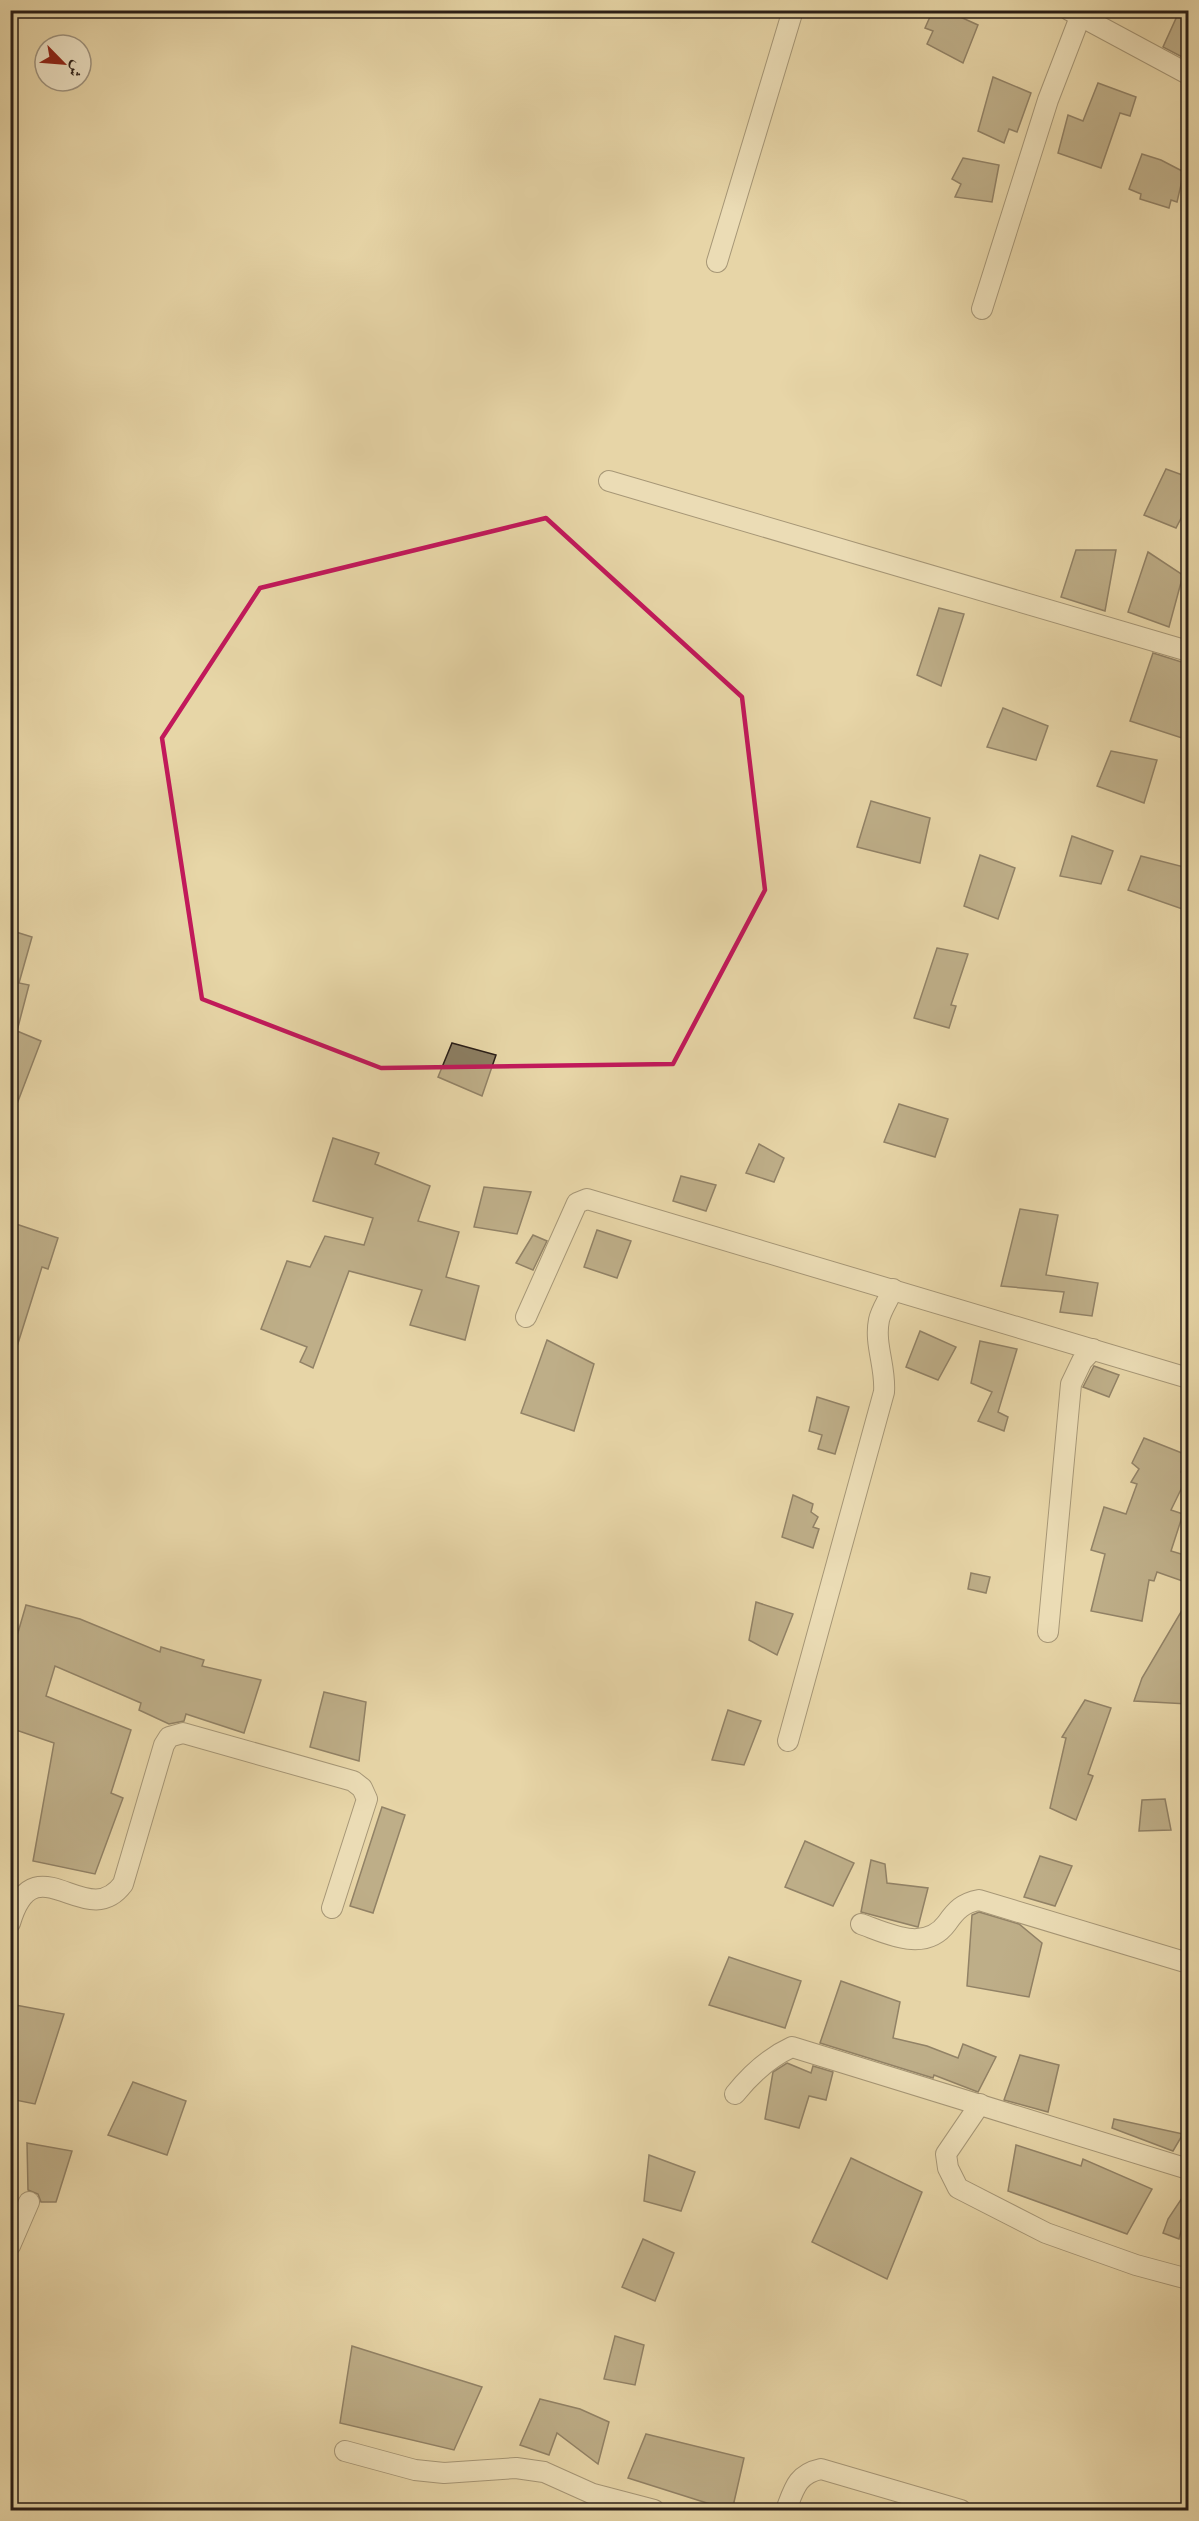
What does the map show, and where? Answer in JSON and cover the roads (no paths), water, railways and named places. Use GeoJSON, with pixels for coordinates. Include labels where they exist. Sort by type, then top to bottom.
{"type":"FeatureCollection","features":[{"type":"Feature","properties":{"kind":"street"},"geometry":{"type":"LineString","coordinates":[[717,262],[793,10]]}},
{"type":"Feature","properties":{"kind":"street"},"geometry":{"type":"LineString","coordinates":[[982,309],[1075,14],[1188,74]]}},
{"type":"Feature","properties":{"kind":"street"},"geometry":{"type":"LineString","coordinates":[[609,481],[1188,651]]}},
{"type":"Feature","properties":{"kind":"street"},"geometry":{"type":"LineString","coordinates":[[526,1317],[578,1203],[587,1200],[1188,1378]]}},
{"type":"Feature","properties":{"kind":"street"},"geometry":{"type":"LineString","coordinates":[[788,1742],[884,1392],[885,1374],[877,1339],[879,1319],[893,1289]]}},
{"type":"Feature","properties":{"kind":"street"},"geometry":{"type":"LineString","coordinates":[[1047,1632],[1071,1384],[1083,1361],[1094,1349]]}},
{"type":"Feature","properties":{"kind":"street"},"geometry":{"type":"LineString","coordinates":[[10,1923],[15,1906],[24,1892],[39,1885],[99,1901],[114,1896],[126,1874],[164,1745],[169,1737],[183,1733],[353,1781],[362,1788],[367,1799],[365,1809],[332,1908]]}},
{"type":"Feature","properties":{"kind":"street"},"geometry":{"type":"LineString","coordinates":[[861,1924],[909,1941],[930,1937],[939,1932],[959,1907],[979,1900],[1188,1963]]}},
{"type":"Feature","properties":{"kind":"street"},"geometry":{"type":"LineString","coordinates":[[735,2094],[749,2077],[774,2056],[792,2048],[1188,2169]]}},
{"type":"Feature","properties":{"kind":"street"},"geometry":{"type":"LineString","coordinates":[[980,2104],[946,2154],[948,2168],[958,2188],[1046,2233],[1136,2265],[1188,2279]]}},
{"type":"Feature","properties":{"kind":"street"},"geometry":{"type":"LineString","coordinates":[[10,2246],[29,2202]]}},
{"type":"Feature","properties":{"kind":"street"},"geometry":{"type":"LineString","coordinates":[[345,2451],[416,2470],[444,2473],[516,2468],[544,2472],[593,2493],[654,2511]]}},
{"type":"Feature","properties":{"kind":"street"},"geometry":{"type":"LineString","coordinates":[[786,2511],[795,2486],[807,2472],[821,2469],[961,2511]]}}]}
